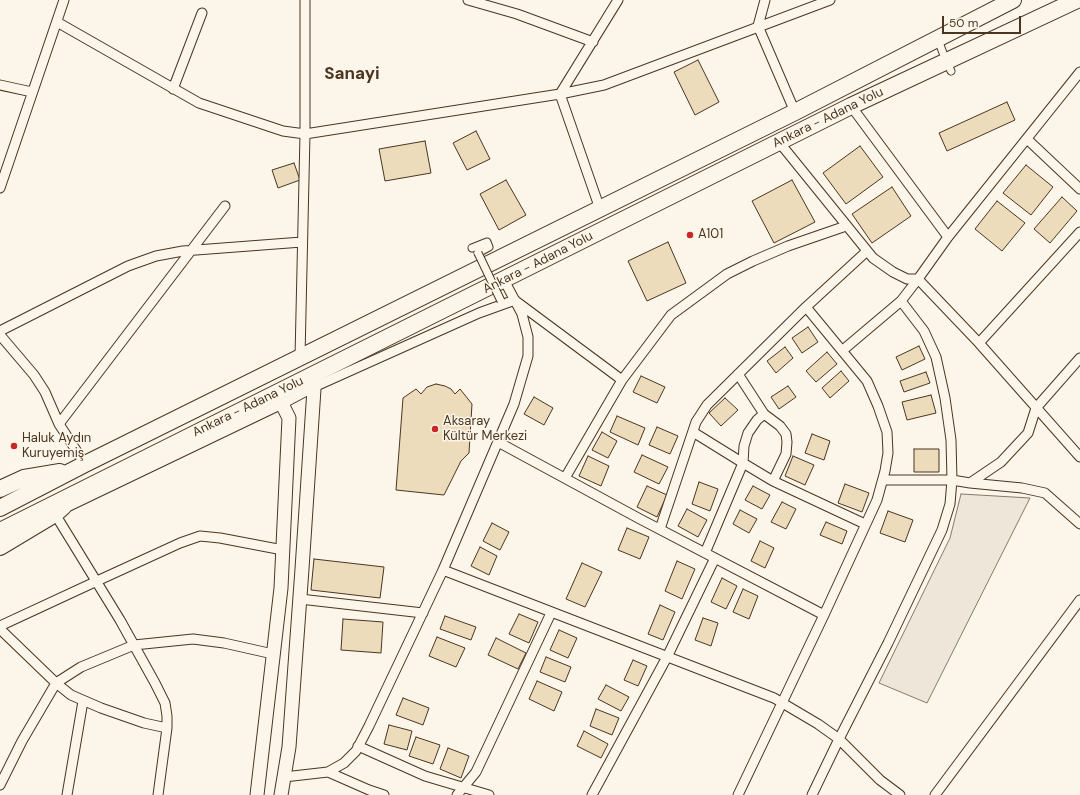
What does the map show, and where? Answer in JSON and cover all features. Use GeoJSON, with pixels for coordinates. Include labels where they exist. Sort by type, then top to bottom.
{"type":"FeatureCollection","features":[{"type":"Feature","properties":{"kind":"highway","name":"Ankara - Adana Yolu"},"geometry":{"type":"LineString","coordinates":[[0,508],[300,357],[795,112],[1013,0]]}},
{"type":"Feature","properties":{"kind":"highway","name":"Ankara - Adana Yolu"},"geometry":{"type":"LineString","coordinates":[[0,530],[88,486],[276,400],[504,280],[851,106],[1077,0]]}},
{"type":"Feature","properties":{"kind":"highway"},"geometry":{"type":"LineString","coordinates":[[0,489],[24,478],[80,467]]}},
{"type":"Feature","properties":{"kind":"highway"},"geometry":{"type":"LineString","coordinates":[[0,547],[57,512],[88,486]]}},
{"type":"Feature","properties":{"kind":"main road"},"geometry":{"type":"LineString","coordinates":[[281,795],[289,747],[314,380]]}},
{"type":"Feature","properties":{"kind":"main road"},"geometry":{"type":"LineString","coordinates":[[257,795],[281,588],[283,550],[289,418],[276,400]]}},
{"type":"Feature","properties":{"kind":"street"},"geometry":{"type":"LineString","coordinates":[[0,188],[64,0]]}},
{"type":"Feature","properties":{"kind":"street"},"geometry":{"type":"LineString","coordinates":[[300,357],[305,134],[305,0]]}},
{"type":"Feature","properties":{"kind":"street"},"geometry":{"type":"LineString","coordinates":[[469,0],[517,14],[593,42]]}},
{"type":"Feature","properties":{"kind":"street"},"geometry":{"type":"LineString","coordinates":[[560,94],[618,0]]}},
{"type":"Feature","properties":{"kind":"street"},"geometry":{"type":"LineString","coordinates":[[765,0],[758,26],[795,112]]}},
{"type":"Feature","properties":{"kind":"street"},"geometry":{"type":"LineString","coordinates":[[57,22],[198,103],[283,131],[305,134],[560,94],[604,85],[830,0]]}},
{"type":"Feature","properties":{"kind":"street"},"geometry":{"type":"LineString","coordinates":[[173,89],[202,13]]}},
{"type":"Feature","properties":{"kind":"street"},"geometry":{"type":"LineString","coordinates":[[940,45],[943,53]]}},
{"type":"Feature","properties":{"kind":"street"},"geometry":{"type":"LineString","coordinates":[[843,350],[901,301],[948,237],[1080,72]]}},
{"type":"Feature","properties":{"kind":"street"},"geometry":{"type":"LineString","coordinates":[[0,85],[32,92]]}},
{"type":"Feature","properties":{"kind":"street"},"geometry":{"type":"LineString","coordinates":[[560,94],[600,209]]}},
{"type":"Feature","properties":{"kind":"street"},"geometry":{"type":"LineString","coordinates":[[851,106],[948,237]]}},
{"type":"Feature","properties":{"kind":"street"},"geometry":{"type":"LineString","coordinates":[[1027,139],[1080,190]]}},
{"type":"Feature","properties":{"kind":"street"},"geometry":{"type":"LineString","coordinates":[[779,142],[873,258],[893,272],[907,279],[918,279],[979,342],[1080,457]]}},
{"type":"Feature","properties":{"kind":"street"},"geometry":{"type":"LineString","coordinates":[[59,424],[226,206]]}},
{"type":"Feature","properties":{"kind":"street"},"geometry":{"type":"LineString","coordinates":[[565,478],[622,380],[671,315],[727,274],[788,246],[846,226]]}},
{"type":"Feature","properties":{"kind":"street"},"geometry":{"type":"LineString","coordinates":[[979,342],[1080,232]]}},
{"type":"Feature","properties":{"kind":"street"},"geometry":{"type":"LineString","coordinates":[[0,331],[128,266],[156,256],[191,250],[302,242]]}},
{"type":"Feature","properties":{"kind":"street"},"geometry":{"type":"LineString","coordinates":[[472,248],[487,242],[489,247],[478,253],[501,301],[479,308],[479,313]]}},
{"type":"Feature","properties":{"kind":"street"},"geometry":{"type":"LineString","coordinates":[[660,529],[696,422],[707,405],[806,307],[867,251]]}},
{"type":"Feature","properties":{"kind":"street"},"geometry":{"type":"LineString","coordinates":[[284,777],[328,772],[344,763],[358,746],[443,570],[514,404],[528,356],[528,337],[522,314],[504,280]]}},
{"type":"Feature","properties":{"kind":"street"},"geometry":{"type":"LineString","coordinates":[[515,301],[622,380]]}},
{"type":"Feature","properties":{"kind":"street"},"geometry":{"type":"LineString","coordinates":[[314,380],[479,313],[515,301]]}},
{"type":"Feature","properties":{"kind":"street"},"geometry":{"type":"LineString","coordinates":[[812,795],[888,643],[942,530],[950,504],[952,480],[950,433],[945,398],[936,357],[924,331],[901,301]]}},
{"type":"Feature","properties":{"kind":"street"},"geometry":{"type":"LineString","coordinates":[[738,795],[866,524],[883,480],[888,453],[887,432],[867,381],[806,307]]}},
{"type":"Feature","properties":{"kind":"street"},"geometry":{"type":"LineString","coordinates":[[0,335],[34,375],[45,392],[80,467]]}},
{"type":"Feature","properties":{"kind":"street"},"geometry":{"type":"LineString","coordinates":[[970,483],[1001,462],[1028,432],[1036,408],[1080,358]]}},
{"type":"Feature","properties":{"kind":"street"},"geometry":{"type":"LineString","coordinates":[[738,374],[764,414],[780,426],[786,434],[786,454],[773,481]]}},
{"type":"Feature","properties":{"kind":"street"},"geometry":{"type":"LineString","coordinates":[[158,795],[167,716],[165,703],[134,645],[57,512],[276,400]]}},
{"type":"Feature","properties":{"kind":"street"},"geometry":{"type":"LineString","coordinates":[[705,553],[743,463],[744,446],[748,433],[757,420],[764,414]]}},
{"type":"Feature","properties":{"kind":"street"},"geometry":{"type":"LineString","coordinates":[[693,432],[773,481],[866,524]]}},
{"type":"Feature","properties":{"kind":"street"},"geometry":{"type":"LineString","coordinates":[[498,442],[824,615]]}},
{"type":"Feature","properties":{"kind":"street"},"geometry":{"type":"LineString","coordinates":[[883,480],[952,480],[1022,488],[1045,493],[1080,524]]}},
{"type":"Feature","properties":{"kind":"street"},"geometry":{"type":"LineString","coordinates":[[166,728],[144,723],[71,696],[0,628],[97,581],[180,543],[200,536],[220,538],[283,550]]}},
{"type":"Feature","properties":{"kind":"street"},"geometry":{"type":"LineString","coordinates":[[592,795],[667,657],[715,558]]}},
{"type":"Feature","properties":{"kind":"street"},"geometry":{"type":"LineString","coordinates":[[443,570],[774,698],[818,724],[839,739],[880,780],[900,795]]}},
{"type":"Feature","properties":{"kind":"street"},"geometry":{"type":"LineString","coordinates":[[300,599],[423,613]]}},
{"type":"Feature","properties":{"kind":"street"},"geometry":{"type":"LineString","coordinates":[[935,795],[1080,600]]}},
{"type":"Feature","properties":{"kind":"street"},"geometry":{"type":"LineString","coordinates":[[457,795],[476,772],[551,613]]}},
{"type":"Feature","properties":{"kind":"street"},"geometry":{"type":"LineString","coordinates":[[0,786],[22,741],[56,683],[81,667],[134,645],[193,639],[224,643],[273,654]]}},
{"type":"Feature","properties":{"kind":"street"},"geometry":{"type":"LineString","coordinates":[[67,795],[83,701]]}},
{"type":"Feature","properties":{"kind":"street"},"geometry":{"type":"LineString","coordinates":[[358,746],[425,776],[489,795]]}},
{"type":"Feature","properties":{"kind":"street"},"geometry":{"type":"LineString","coordinates":[[328,772],[384,795]]}},
{"type":"Feature","properties":{"kind":"shaded area"},"geometry":{"type":"Polygon","coordinates":[[[961,494],[1030,498],[927,703],[879,683],[950,538],[961,494]]]}},
{"type":"Feature","properties":{"kind":"building"},"geometry":{"type":"Polygon","coordinates":[[[698,60],[719,102],[695,115],[674,72],[698,60]]]}},
{"type":"Feature","properties":{"kind":"building"},"geometry":{"type":"Polygon","coordinates":[[[1007,102],[1015,120],[947,151],[939,133],[1007,102]]]}},
{"type":"Feature","properties":{"kind":"building"},"geometry":{"type":"Polygon","coordinates":[[[476,131],[490,159],[467,170],[453,143],[476,131]]]}},
{"type":"Feature","properties":{"kind":"building"},"geometry":{"type":"Polygon","coordinates":[[[425,141],[431,173],[385,181],[379,149],[425,141]]]}},
{"type":"Feature","properties":{"kind":"building"},"geometry":{"type":"Polygon","coordinates":[[[860,146],[883,177],[846,204],[823,173],[860,146]]]}},
{"type":"Feature","properties":{"kind":"building"},"geometry":{"type":"Polygon","coordinates":[[[294,163],[300,180],[278,188],[272,170],[294,163]]]}},
{"type":"Feature","properties":{"kind":"building"},"geometry":{"type":"Polygon","coordinates":[[[1026,165],[1053,187],[1031,215],[1003,193],[1026,165]]]}},
{"type":"Feature","properties":{"kind":"building"},"geometry":{"type":"Polygon","coordinates":[[[506,180],[526,215],[499,230],[480,194],[506,180]]]}},
{"type":"Feature","properties":{"kind":"building"},"geometry":{"type":"Polygon","coordinates":[[[792,180],[815,222],[774,243],[752,201],[792,180]]]}},
{"type":"Feature","properties":{"kind":"building"},"geometry":{"type":"Polygon","coordinates":[[[892,187],[911,216],[872,243],[852,214],[892,187]]]}},
{"type":"Feature","properties":{"kind":"building"},"geometry":{"type":"Polygon","coordinates":[[[1062,197],[1077,211],[1050,243],[1034,229],[1062,197]]]}},
{"type":"Feature","properties":{"kind":"building"},"geometry":{"type":"Polygon","coordinates":[[[997,201],[1025,223],[1002,251],[975,229],[997,201]]]}},
{"type":"Feature","properties":{"kind":"building"},"geometry":{"type":"Polygon","coordinates":[[[668,242],[686,283],[647,301],[628,261],[668,242]]]}},
{"type":"Feature","properties":{"kind":"building"},"geometry":{"type":"Polygon","coordinates":[[[808,327],[818,342],[802,353],[792,338],[808,327]]]}},
{"type":"Feature","properties":{"kind":"building"},"geometry":{"type":"Polygon","coordinates":[[[919,346],[925,359],[902,370],[896,357],[919,346]]]}},
{"type":"Feature","properties":{"kind":"building"},"geometry":{"type":"Polygon","coordinates":[[[785,347],[793,358],[776,373],[767,361],[785,347]]]}},
{"type":"Feature","properties":{"kind":"building"},"geometry":{"type":"Polygon","coordinates":[[[827,352],[837,364],[816,382],[806,371],[827,352]]]}},
{"type":"Feature","properties":{"kind":"building"},"geometry":{"type":"Polygon","coordinates":[[[841,371],[849,381],[830,398],[822,388],[841,371]]]}},
{"type":"Feature","properties":{"kind":"building"},"geometry":{"type":"Polygon","coordinates":[[[926,372],[930,383],[904,392],[900,381],[926,372]]]}},
{"type":"Feature","properties":{"kind":"building"},"geometry":{"type":"Polygon","coordinates":[[[641,376],[665,387],[657,403],[633,392],[641,376]]]}},
{"type":"Feature","properties":{"kind":"building","name":"Aksaray Kültür Merkezi"},"geometry":{"type":"Polygon","coordinates":[[[436,384],[451,389],[455,394],[460,389],[472,404],[469,453],[461,461],[444,495],[396,490],[403,398],[416,389],[421,394],[427,387],[436,384]]]}},
{"type":"Feature","properties":{"kind":"building"},"geometry":{"type":"Polygon","coordinates":[[[788,386],[796,397],[779,409],[771,397],[788,386]]]}},
{"type":"Feature","properties":{"kind":"building"},"geometry":{"type":"Polygon","coordinates":[[[931,395],[936,413],[907,420],[902,402],[931,395]]]}},
{"type":"Feature","properties":{"kind":"building"},"geometry":{"type":"Polygon","coordinates":[[[534,397],[553,408],[544,425],[524,414],[534,397]]]}},
{"type":"Feature","properties":{"kind":"building"},"geometry":{"type":"Polygon","coordinates":[[[725,398],[738,410],[721,426],[709,413],[725,398]]]}},
{"type":"Feature","properties":{"kind":"building"},"geometry":{"type":"Polygon","coordinates":[[[617,416],[645,428],[638,445],[610,432],[617,416]]]}},
{"type":"Feature","properties":{"kind":"building"},"geometry":{"type":"Polygon","coordinates":[[[657,427],[678,436],[670,454],[649,445],[657,427]]]}},
{"type":"Feature","properties":{"kind":"building"},"geometry":{"type":"Polygon","coordinates":[[[602,432],[617,441],[608,458],[592,450],[602,432]]]}},
{"type":"Feature","properties":{"kind":"building"},"geometry":{"type":"Polygon","coordinates":[[[812,434],[830,441],[824,460],[805,453],[812,434]]]}},
{"type":"Feature","properties":{"kind":"building"},"geometry":{"type":"Polygon","coordinates":[[[914,449],[939,449],[939,472],[914,472],[914,449]]]}},
{"type":"Feature","properties":{"kind":"building"},"geometry":{"type":"Polygon","coordinates":[[[642,455],[668,467],[659,484],[634,472],[642,455]]]}},
{"type":"Feature","properties":{"kind":"building"},"geometry":{"type":"Polygon","coordinates":[[[588,456],[609,466],[601,486],[579,476],[588,456]]]}},
{"type":"Feature","properties":{"kind":"building"},"geometry":{"type":"Polygon","coordinates":[[[793,456],[814,465],[805,485],[785,476],[793,456]]]}},
{"type":"Feature","properties":{"kind":"building"},"geometry":{"type":"Polygon","coordinates":[[[699,482],[718,489],[710,511],[692,504],[699,482]]]}},
{"type":"Feature","properties":{"kind":"building"},"geometry":{"type":"Polygon","coordinates":[[[845,484],[869,493],[862,512],[838,503],[845,484]]]}},
{"type":"Feature","properties":{"kind":"building"},"geometry":{"type":"Polygon","coordinates":[[[647,486],[667,495],[657,517],[637,507],[647,486]]]}},
{"type":"Feature","properties":{"kind":"building"},"geometry":{"type":"Polygon","coordinates":[[[753,486],[770,495],[762,509],[745,500],[753,486]]]}},
{"type":"Feature","properties":{"kind":"building"},"geometry":{"type":"Polygon","coordinates":[[[782,502],[796,509],[786,529],[771,522],[782,502]]]}},
{"type":"Feature","properties":{"kind":"building"},"geometry":{"type":"Polygon","coordinates":[[[687,509],[707,520],[698,537],[678,526],[687,509]]]}},
{"type":"Feature","properties":{"kind":"building"},"geometry":{"type":"Polygon","coordinates":[[[740,510],[757,519],[749,533],[733,524],[740,510]]]}},
{"type":"Feature","properties":{"kind":"building"},"geometry":{"type":"Polygon","coordinates":[[[888,511],[913,520],[905,542],[880,533],[888,511]]]}},
{"type":"Feature","properties":{"kind":"building"},"geometry":{"type":"Polygon","coordinates":[[[826,522],[847,531],[842,544],[820,535],[826,522]]]}},
{"type":"Feature","properties":{"kind":"building"},"geometry":{"type":"Polygon","coordinates":[[[492,523],[509,532],[500,550],[483,541],[492,523]]]}},
{"type":"Feature","properties":{"kind":"building"},"geometry":{"type":"Polygon","coordinates":[[[627,528],[649,537],[640,559],[618,550],[627,528]]]}},
{"type":"Feature","properties":{"kind":"building"},"geometry":{"type":"Polygon","coordinates":[[[760,541],[774,548],[765,568],[751,561],[760,541]]]}},
{"type":"Feature","properties":{"kind":"building"},"geometry":{"type":"Polygon","coordinates":[[[480,547],[497,556],[489,575],[471,566],[480,547]]]}},
{"type":"Feature","properties":{"kind":"building"},"geometry":{"type":"Polygon","coordinates":[[[314,559],[384,567],[380,598],[311,590],[314,559]]]}},
{"type":"Feature","properties":{"kind":"building"},"geometry":{"type":"Polygon","coordinates":[[[677,561],[695,569],[682,599],[665,591],[677,561]]]}},
{"type":"Feature","properties":{"kind":"building"},"geometry":{"type":"Polygon","coordinates":[[[582,563],[602,572],[585,607],[566,599],[582,563]]]}},
{"type":"Feature","properties":{"kind":"building"},"geometry":{"type":"Polygon","coordinates":[[[722,578],[737,586],[726,609],[711,602],[722,578]]]}},
{"type":"Feature","properties":{"kind":"building"},"geometry":{"type":"Polygon","coordinates":[[[743,589],[758,596],[749,619],[733,612],[743,589]]]}},
{"type":"Feature","properties":{"kind":"building"},"geometry":{"type":"Polygon","coordinates":[[[660,605],[675,612],[663,640],[648,634],[660,605]]]}},
{"type":"Feature","properties":{"kind":"building"},"geometry":{"type":"Polygon","coordinates":[[[519,614],[538,622],[529,643],[509,634],[519,614]]]}},
{"type":"Feature","properties":{"kind":"building"},"geometry":{"type":"Polygon","coordinates":[[[445,616],[476,627],[471,640],[440,629],[445,616]]]}},
{"type":"Feature","properties":{"kind":"building"},"geometry":{"type":"Polygon","coordinates":[[[703,618],[718,623],[711,646],[695,640],[703,618]]]}},
{"type":"Feature","properties":{"kind":"building"},"geometry":{"type":"Polygon","coordinates":[[[343,619],[383,622],[381,653],[341,650],[343,619]]]}},
{"type":"Feature","properties":{"kind":"building"},"geometry":{"type":"Polygon","coordinates":[[[559,630],[577,638],[568,658],[550,650],[559,630]]]}},
{"type":"Feature","properties":{"kind":"building"},"geometry":{"type":"Polygon","coordinates":[[[437,637],[465,648],[456,667],[429,656],[437,637]]]}},
{"type":"Feature","properties":{"kind":"building"},"geometry":{"type":"Polygon","coordinates":[[[496,638],[526,653],[518,669],[488,655],[496,638]]]}},
{"type":"Feature","properties":{"kind":"building"},"geometry":{"type":"Polygon","coordinates":[[[546,657],[571,667],[565,682],[540,672],[546,657]]]}},
{"type":"Feature","properties":{"kind":"building"},"geometry":{"type":"Polygon","coordinates":[[[633,660],[647,666],[638,686],[624,680],[633,660]]]}},
{"type":"Feature","properties":{"kind":"building"},"geometry":{"type":"Polygon","coordinates":[[[537,681],[562,692],[554,711],[529,699],[537,681]]]}},
{"type":"Feature","properties":{"kind":"building"},"geometry":{"type":"Polygon","coordinates":[[[606,685],[629,697],[621,711],[598,699],[606,685]]]}},
{"type":"Feature","properties":{"kind":"building"},"geometry":{"type":"Polygon","coordinates":[[[403,698],[429,708],[423,725],[396,715],[403,698]]]}},
{"type":"Feature","properties":{"kind":"building"},"geometry":{"type":"Polygon","coordinates":[[[596,709],[619,718],[612,735],[590,726],[596,709]]]}},
{"type":"Feature","properties":{"kind":"building"},"geometry":{"type":"Polygon","coordinates":[[[389,725],[412,731],[407,750],[384,744],[389,725]]]}},
{"type":"Feature","properties":{"kind":"building"},"geometry":{"type":"Polygon","coordinates":[[[584,731],[608,744],[601,758],[577,746],[584,731]]]}},
{"type":"Feature","properties":{"kind":"building"},"geometry":{"type":"Polygon","coordinates":[[[416,737],[440,745],[433,764],[409,756],[416,737]]]}},
{"type":"Feature","properties":{"kind":"building"},"geometry":{"type":"Polygon","coordinates":[[[448,748],[469,756],[461,778],[440,769],[448,748]]]}},
{"type":"Feature","properties":{"kind":"place","name":"A101"},"geometry":{"type":"Point","coordinates":[690,235]}},
{"type":"Feature","properties":{"kind":"place","name":"Aksaray Kültür Merkezi"},"geometry":{"type":"Point","coordinates":[435,429]}},
{"type":"Feature","properties":{"kind":"place","name":"Haluk Aydın Kuruyemiş"},"geometry":{"type":"Point","coordinates":[14,446]}},
{"type":"Feature","properties":{"kind":"district","name":"Sanayi"},"geometry":{"type":"Point","coordinates":[352,75]}}]}
